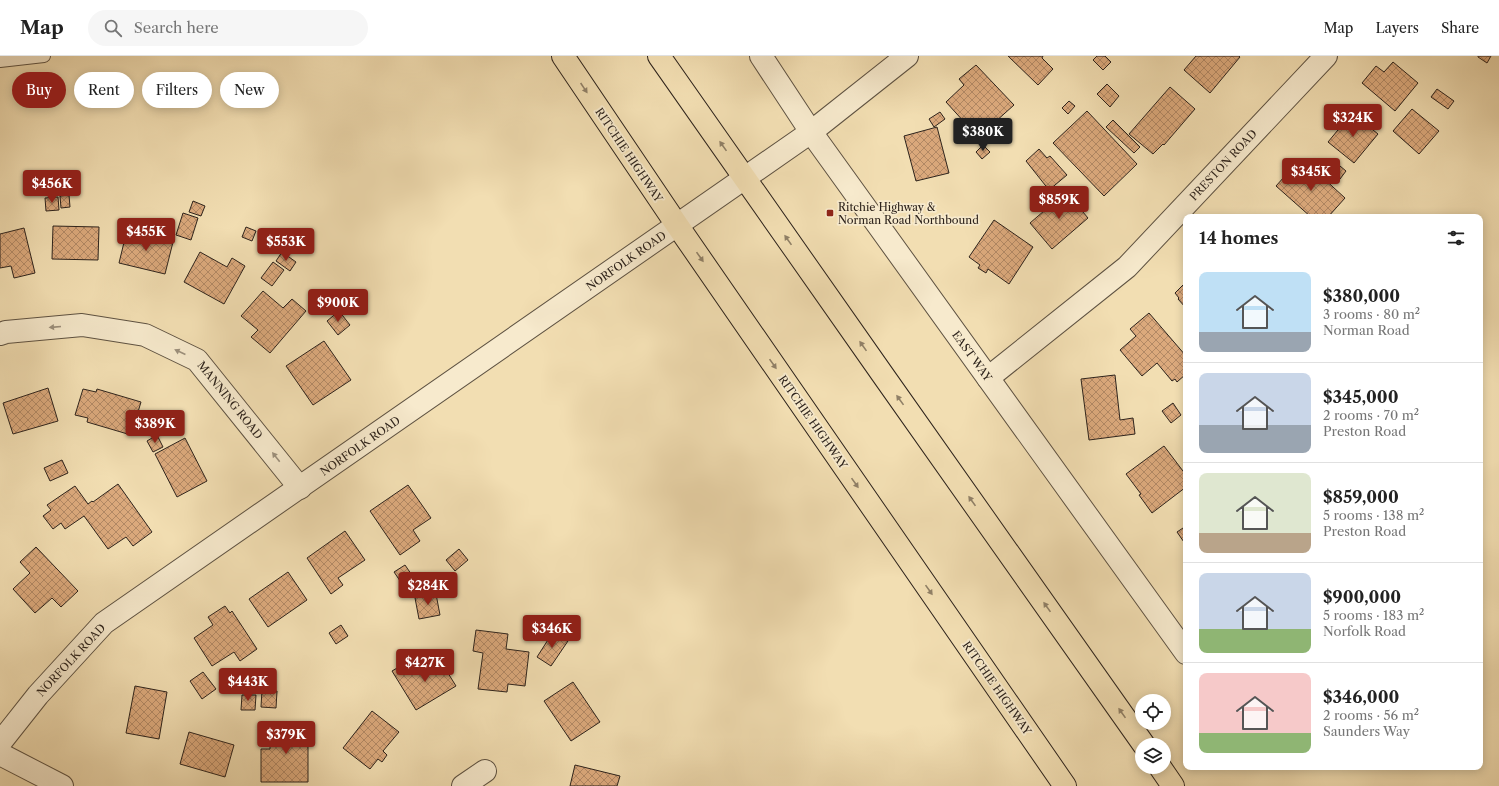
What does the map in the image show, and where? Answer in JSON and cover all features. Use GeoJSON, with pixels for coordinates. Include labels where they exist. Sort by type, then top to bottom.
{"type":"FeatureCollection","features":[{"type":"Feature","properties":{"kind":"main road","name":"RITCHIE HIGHWAY"},"geometry":{"type":"LineString","coordinates":[[563,56],[1065,786]]}},
{"type":"Feature","properties":{"kind":"main road"},"geometry":{"type":"LineString","coordinates":[[659,56],[1139,738]]}},
{"type":"Feature","properties":{"kind":"main road"},"geometry":{"type":"LineString","coordinates":[[1165,774],[1173,786]]}},
{"type":"Feature","properties":{"kind":"street","name":"EAST WAY"},"geometry":{"type":"LineString","coordinates":[[761,56],[811,132],[1183,649]]}},
{"type":"Feature","properties":{"kind":"street","name":"NORFOLK ROAD"},"geometry":{"type":"LineString","coordinates":[[0,743],[38,695],[104,623],[811,132],[907,56]]}},
{"type":"Feature","properties":{"kind":"street","name":"PRESTON ROAD"},"geometry":{"type":"LineString","coordinates":[[988,378],[1127,267],[1326,56]]}},
{"type":"Feature","properties":{"kind":"street","name":"MANNING ROAD"},"geometry":{"type":"LineString","coordinates":[[0,334],[6,332],[82,324],[146,335],[197,360],[300,488]]}},
{"type":"Feature","properties":{"kind":"street"},"geometry":{"type":"LineString","coordinates":[[0,754],[62,786]]}},
{"type":"Feature","properties":{"kind":"street"},"geometry":{"type":"LineString","coordinates":[[463,786],[485,771]]}},
{"type":"Feature","properties":{"kind":"lane"},"geometry":{"type":"LineString","coordinates":[[0,61],[44,56]]}},
{"type":"Feature","properties":{"kind":"building"},"geometry":{"type":"Polygon","coordinates":[[[1008,56],[1043,56],[1042,58],[1053,69],[1038,85],[1008,56]]]}},
{"type":"Feature","properties":{"kind":"building"},"geometry":{"type":"Polygon","coordinates":[[[1097,56],[1105,56],[1111,62],[1103,70],[1093,60],[1097,56]]]}},
{"type":"Feature","properties":{"kind":"building"},"geometry":{"type":"Polygon","coordinates":[[[1196,56],[1240,57],[1210,93],[1184,70],[1196,56]]]}},
{"type":"Feature","properties":{"kind":"building"},"geometry":{"type":"Polygon","coordinates":[[[1478,56],[1491,56],[1487,63],[1478,56]]]}},
{"type":"Feature","properties":{"kind":"building"},"geometry":{"type":"Polygon","coordinates":[[[1393,62],[1418,83],[1395,111],[1362,83],[1376,66],[1384,72],[1393,62]]]}},
{"type":"Feature","properties":{"kind":"building"},"geometry":{"type":"Polygon","coordinates":[[[976,65],[1014,105],[976,139],[964,126],[966,124],[946,102],[964,85],[959,79],[976,65]]]}},
{"type":"Feature","properties":{"kind":"building"},"geometry":{"type":"Polygon","coordinates":[[[1107,84],[1119,96],[1110,107],[1097,94],[1107,84]]]}},
{"type":"Feature","properties":{"kind":"building"},"geometry":{"type":"Polygon","coordinates":[[[1170,87],[1195,109],[1164,145],[1163,144],[1153,154],[1129,134],[1170,87]]]}},
{"type":"Feature","properties":{"kind":"building"},"geometry":{"type":"Polygon","coordinates":[[[1437,89],[1454,101],[1448,109],[1431,97],[1437,89]]]}},
{"type":"Feature","properties":{"kind":"building"},"geometry":{"type":"Polygon","coordinates":[[[1069,101],[1075,106],[1068,114],[1062,108],[1069,101]]]}},
{"type":"Feature","properties":{"kind":"building"},"geometry":{"type":"Polygon","coordinates":[[[1412,109],[1439,131],[1419,154],[1393,131],[1412,109]]]}},
{"type":"Feature","properties":{"kind":"building"},"geometry":{"type":"Polygon","coordinates":[[[1087,111],[1137,164],[1104,196],[1053,143],[1087,111]]]}},
{"type":"Feature","properties":{"kind":"building"},"geometry":{"type":"Polygon","coordinates":[[[940,112],[945,119],[934,127],[929,119],[940,112]]]}},
{"type":"Feature","properties":{"kind":"building"},"geometry":{"type":"Polygon","coordinates":[[[1352,113],[1378,134],[1354,163],[1328,142],[1352,113]]]}},
{"type":"Feature","properties":{"kind":"building"},"geometry":{"type":"Polygon","coordinates":[[[1113,120],[1140,147],[1134,153],[1106,127],[1113,120]]]}},
{"type":"Feature","properties":{"kind":"building"},"geometry":{"type":"Polygon","coordinates":[[[937,127],[949,173],[916,181],[904,136],[937,127]]]}},
{"type":"Feature","properties":{"kind":"building"},"geometry":{"type":"Polygon","coordinates":[[[983,145],[990,152],[982,159],[976,152],[983,145]]]}},
{"type":"Feature","properties":{"kind":"building"},"geometry":{"type":"Polygon","coordinates":[[[1039,149],[1047,158],[1050,156],[1067,175],[1049,190],[1026,161],[1039,149]]]}},
{"type":"Feature","properties":{"kind":"building"},"geometry":{"type":"Polygon","coordinates":[[[1309,165],[1345,198],[1331,214],[1308,214],[1276,186],[1293,167],[1300,174],[1309,165]]]}},
{"type":"Feature","properties":{"kind":"building"},"geometry":{"type":"Polygon","coordinates":[[[1340,166],[1346,171],[1340,179],[1333,175],[1340,166]]]}},
{"type":"Feature","properties":{"kind":"building"},"geometry":{"type":"Polygon","coordinates":[[[1066,192],[1088,218],[1052,249],[1030,223],[1066,192]]]}},
{"type":"Feature","properties":{"kind":"building"},"geometry":{"type":"Polygon","coordinates":[[[69,195],[70,207],[61,208],[60,196],[69,195]]]}},
{"type":"Feature","properties":{"kind":"building"},"geometry":{"type":"Polygon","coordinates":[[[58,197],[59,210],[46,211],[45,198],[58,197]]]}},
{"type":"Feature","properties":{"kind":"building"},"geometry":{"type":"Polygon","coordinates":[[[193,201],[205,206],[201,216],[189,212],[193,201]]]}},
{"type":"Feature","properties":{"kind":"building"},"geometry":{"type":"Polygon","coordinates":[[[183,213],[198,218],[191,240],[176,235],[183,213]]]}},
{"type":"Feature","properties":{"kind":"building"},"geometry":{"type":"Polygon","coordinates":[[[994,220],[1033,247],[1009,284],[988,269],[986,273],[978,268],[980,265],[969,257],[994,220]]]}},
{"type":"Feature","properties":{"kind":"building"},"geometry":{"type":"Polygon","coordinates":[[[53,226],[99,227],[98,260],[52,259],[53,226]]]}},
{"type":"Feature","properties":{"kind":"building"},"geometry":{"type":"Polygon","coordinates":[[[246,227],[256,231],[252,241],[242,237],[246,227]]]}},
{"type":"Feature","properties":{"kind":"building"},"geometry":{"type":"Polygon","coordinates":[[[24,228],[35,273],[14,278],[11,266],[0,268],[0,234],[24,228]]]}},
{"type":"Feature","properties":{"kind":"building"},"geometry":{"type":"Polygon","coordinates":[[[127,230],[173,242],[165,274],[119,263],[127,230]]]}},
{"type":"Feature","properties":{"kind":"building"},"geometry":{"type":"Polygon","coordinates":[[[200,252],[227,267],[232,258],[245,266],[224,304],[184,282],[200,252]]]}},
{"type":"Feature","properties":{"kind":"building"},"geometry":{"type":"Polygon","coordinates":[[[282,252],[296,262],[290,271],[276,261],[282,252]]]}},
{"type":"Feature","properties":{"kind":"building"},"geometry":{"type":"Polygon","coordinates":[[[273,262],[284,270],[272,286],[261,278],[273,262]]]}},
{"type":"Feature","properties":{"kind":"building"},"geometry":{"type":"Polygon","coordinates":[[[1183,285],[1183,305],[1178,299],[1179,298],[1175,293],[1183,285]]]}},
{"type":"Feature","properties":{"kind":"building"},"geometry":{"type":"Polygon","coordinates":[[[263,291],[283,308],[292,299],[306,311],[270,353],[251,337],[258,330],[241,316],[263,291]]]}},
{"type":"Feature","properties":{"kind":"building"},"geometry":{"type":"Polygon","coordinates":[[[339,311],[350,325],[338,335],[327,321],[339,311]]]}},
{"type":"Feature","properties":{"kind":"building"},"geometry":{"type":"Polygon","coordinates":[[[1149,313],[1183,353],[1183,377],[1177,382],[1175,379],[1172,381],[1157,363],[1142,376],[1120,350],[1136,336],[1130,329],[1149,313]]]}},
{"type":"Feature","properties":{"kind":"building"},"geometry":{"type":"Polygon","coordinates":[[[324,341],[351,380],[313,405],[286,366],[324,341]]]}},
{"type":"Feature","properties":{"kind":"building"},"geometry":{"type":"Polygon","coordinates":[[[1115,375],[1120,420],[1133,418],[1135,434],[1089,440],[1081,379],[1115,375]]]}},
{"type":"Feature","properties":{"kind":"building"},"geometry":{"type":"Polygon","coordinates":[[[48,388],[58,421],[13,434],[3,403],[48,388]]]}},
{"type":"Feature","properties":{"kind":"building"},"geometry":{"type":"Polygon","coordinates":[[[83,389],[96,392],[97,389],[141,402],[131,435],[87,422],[88,418],[75,415],[83,389]]]}},
{"type":"Feature","properties":{"kind":"building"},"geometry":{"type":"Polygon","coordinates":[[[1173,403],[1181,415],[1171,423],[1162,411],[1173,403]]]}},
{"type":"Feature","properties":{"kind":"building"},"geometry":{"type":"Polygon","coordinates":[[[155,416],[160,422],[151,429],[147,423],[155,416]]]}},
{"type":"Feature","properties":{"kind":"building"},"geometry":{"type":"Polygon","coordinates":[[[157,435],[163,447],[153,452],[147,441],[157,435]]]}},
{"type":"Feature","properties":{"kind":"building"},"geometry":{"type":"Polygon","coordinates":[[[185,438],[207,481],[177,497],[155,454],[185,438]]]}},
{"type":"Feature","properties":{"kind":"building"},"geometry":{"type":"Polygon","coordinates":[[[1164,446],[1183,471],[1183,489],[1152,513],[1139,495],[1141,494],[1126,474],[1164,446]]]}},
{"type":"Feature","properties":{"kind":"building"},"geometry":{"type":"Polygon","coordinates":[[[62,460],[68,473],[50,481],[44,468],[62,460]]]}},
{"type":"Feature","properties":{"kind":"building"},"geometry":{"type":"Polygon","coordinates":[[[118,484],[152,532],[133,546],[126,537],[108,549],[84,516],[65,529],[61,523],[53,529],[43,516],[51,510],[47,505],[75,486],[88,504],[118,484]]]}},
{"type":"Feature","properties":{"kind":"building"},"geometry":{"type":"Polygon","coordinates":[[[408,485],[431,518],[413,530],[420,541],[400,555],[370,511],[408,485]]]}},
{"type":"Feature","properties":{"kind":"building"},"geometry":{"type":"Polygon","coordinates":[[[1183,528],[1183,541],[1177,532],[1183,528]]]}},
{"type":"Feature","properties":{"kind":"building"},"geometry":{"type":"Polygon","coordinates":[[[345,531],[365,560],[338,578],[343,585],[331,594],[307,558],[345,531]]]}},
{"type":"Feature","properties":{"kind":"building"},"geometry":{"type":"Polygon","coordinates":[[[36,547],[78,591],[61,607],[52,598],[35,613],[13,589],[30,573],[20,562],[36,547]]]}},
{"type":"Feature","properties":{"kind":"building"},"geometry":{"type":"Polygon","coordinates":[[[459,549],[468,560],[455,571],[446,560],[459,549]]]}},
{"type":"Feature","properties":{"kind":"building"},"geometry":{"type":"Polygon","coordinates":[[[405,565],[420,587],[409,594],[394,572],[405,565]]]}},
{"type":"Feature","properties":{"kind":"building"},"geometry":{"type":"Polygon","coordinates":[[[288,572],[307,600],[268,627],[249,599],[288,572]]]}},
{"type":"Feature","properties":{"kind":"building"},"geometry":{"type":"Polygon","coordinates":[[[448,578],[452,586],[442,592],[437,585],[448,578]]]}},
{"type":"Feature","properties":{"kind":"building"},"geometry":{"type":"Polygon","coordinates":[[[436,594],[440,615],[419,619],[415,598],[436,594]]]}},
{"type":"Feature","properties":{"kind":"building"},"geometry":{"type":"Polygon","coordinates":[[[225,606],[230,613],[232,611],[257,649],[240,661],[234,652],[212,666],[194,638],[213,625],[208,617],[225,606]]]}},
{"type":"Feature","properties":{"kind":"building"},"geometry":{"type":"Polygon","coordinates":[[[341,625],[348,636],[336,644],[329,633],[341,625]]]}},
{"type":"Feature","properties":{"kind":"building"},"geometry":{"type":"Polygon","coordinates":[[[476,630],[508,634],[506,649],[529,652],[525,686],[508,684],[507,692],[478,689],[483,653],[473,651],[476,630]]]}},
{"type":"Feature","properties":{"kind":"building"},"geometry":{"type":"Polygon","coordinates":[[[553,632],[568,641],[551,666],[537,657],[553,632]]]}},
{"type":"Feature","properties":{"kind":"building"},"geometry":{"type":"Polygon","coordinates":[[[438,657],[456,686],[416,710],[392,671],[404,664],[410,674],[438,657]]]}},
{"type":"Feature","properties":{"kind":"building"},"geometry":{"type":"Polygon","coordinates":[[[203,672],[216,689],[202,699],[190,681],[203,672]]]}},
{"type":"Feature","properties":{"kind":"building"},"geometry":{"type":"Polygon","coordinates":[[[573,682],[600,722],[571,741],[544,701],[573,682]]]}},
{"type":"Feature","properties":{"kind":"building"},"geometry":{"type":"Polygon","coordinates":[[[135,686],[167,692],[159,739],[126,733],[135,686]]]}},
{"type":"Feature","properties":{"kind":"building"},"geometry":{"type":"Polygon","coordinates":[[[262,690],[277,691],[276,708],[261,707],[262,690]]]}},
{"type":"Feature","properties":{"kind":"building"},"geometry":{"type":"Polygon","coordinates":[[[242,695],[256,695],[255,710],[241,710],[242,695]]]}},
{"type":"Feature","properties":{"kind":"building"},"geometry":{"type":"Polygon","coordinates":[[[372,711],[399,732],[383,751],[387,755],[382,762],[378,759],[370,769],[343,748],[372,711]]]}},
{"type":"Feature","properties":{"kind":"building"},"geometry":{"type":"Polygon","coordinates":[[[270,725],[308,725],[308,782],[261,782],[261,749],[270,749],[270,725]]]}},
{"type":"Feature","properties":{"kind":"building"},"geometry":{"type":"Polygon","coordinates":[[[189,732],[234,745],[225,777],[180,764],[189,732]]]}},
{"type":"Feature","properties":{"kind":"building"},"geometry":{"type":"Polygon","coordinates":[[[575,765],[620,776],[617,786],[570,786],[575,765]]]}},
{"type":"Feature","properties":{"kind":"place","name":"Ritchie Highway & Norman Road Northbound"},"geometry":{"type":"Point","coordinates":[830,213]}}]}
